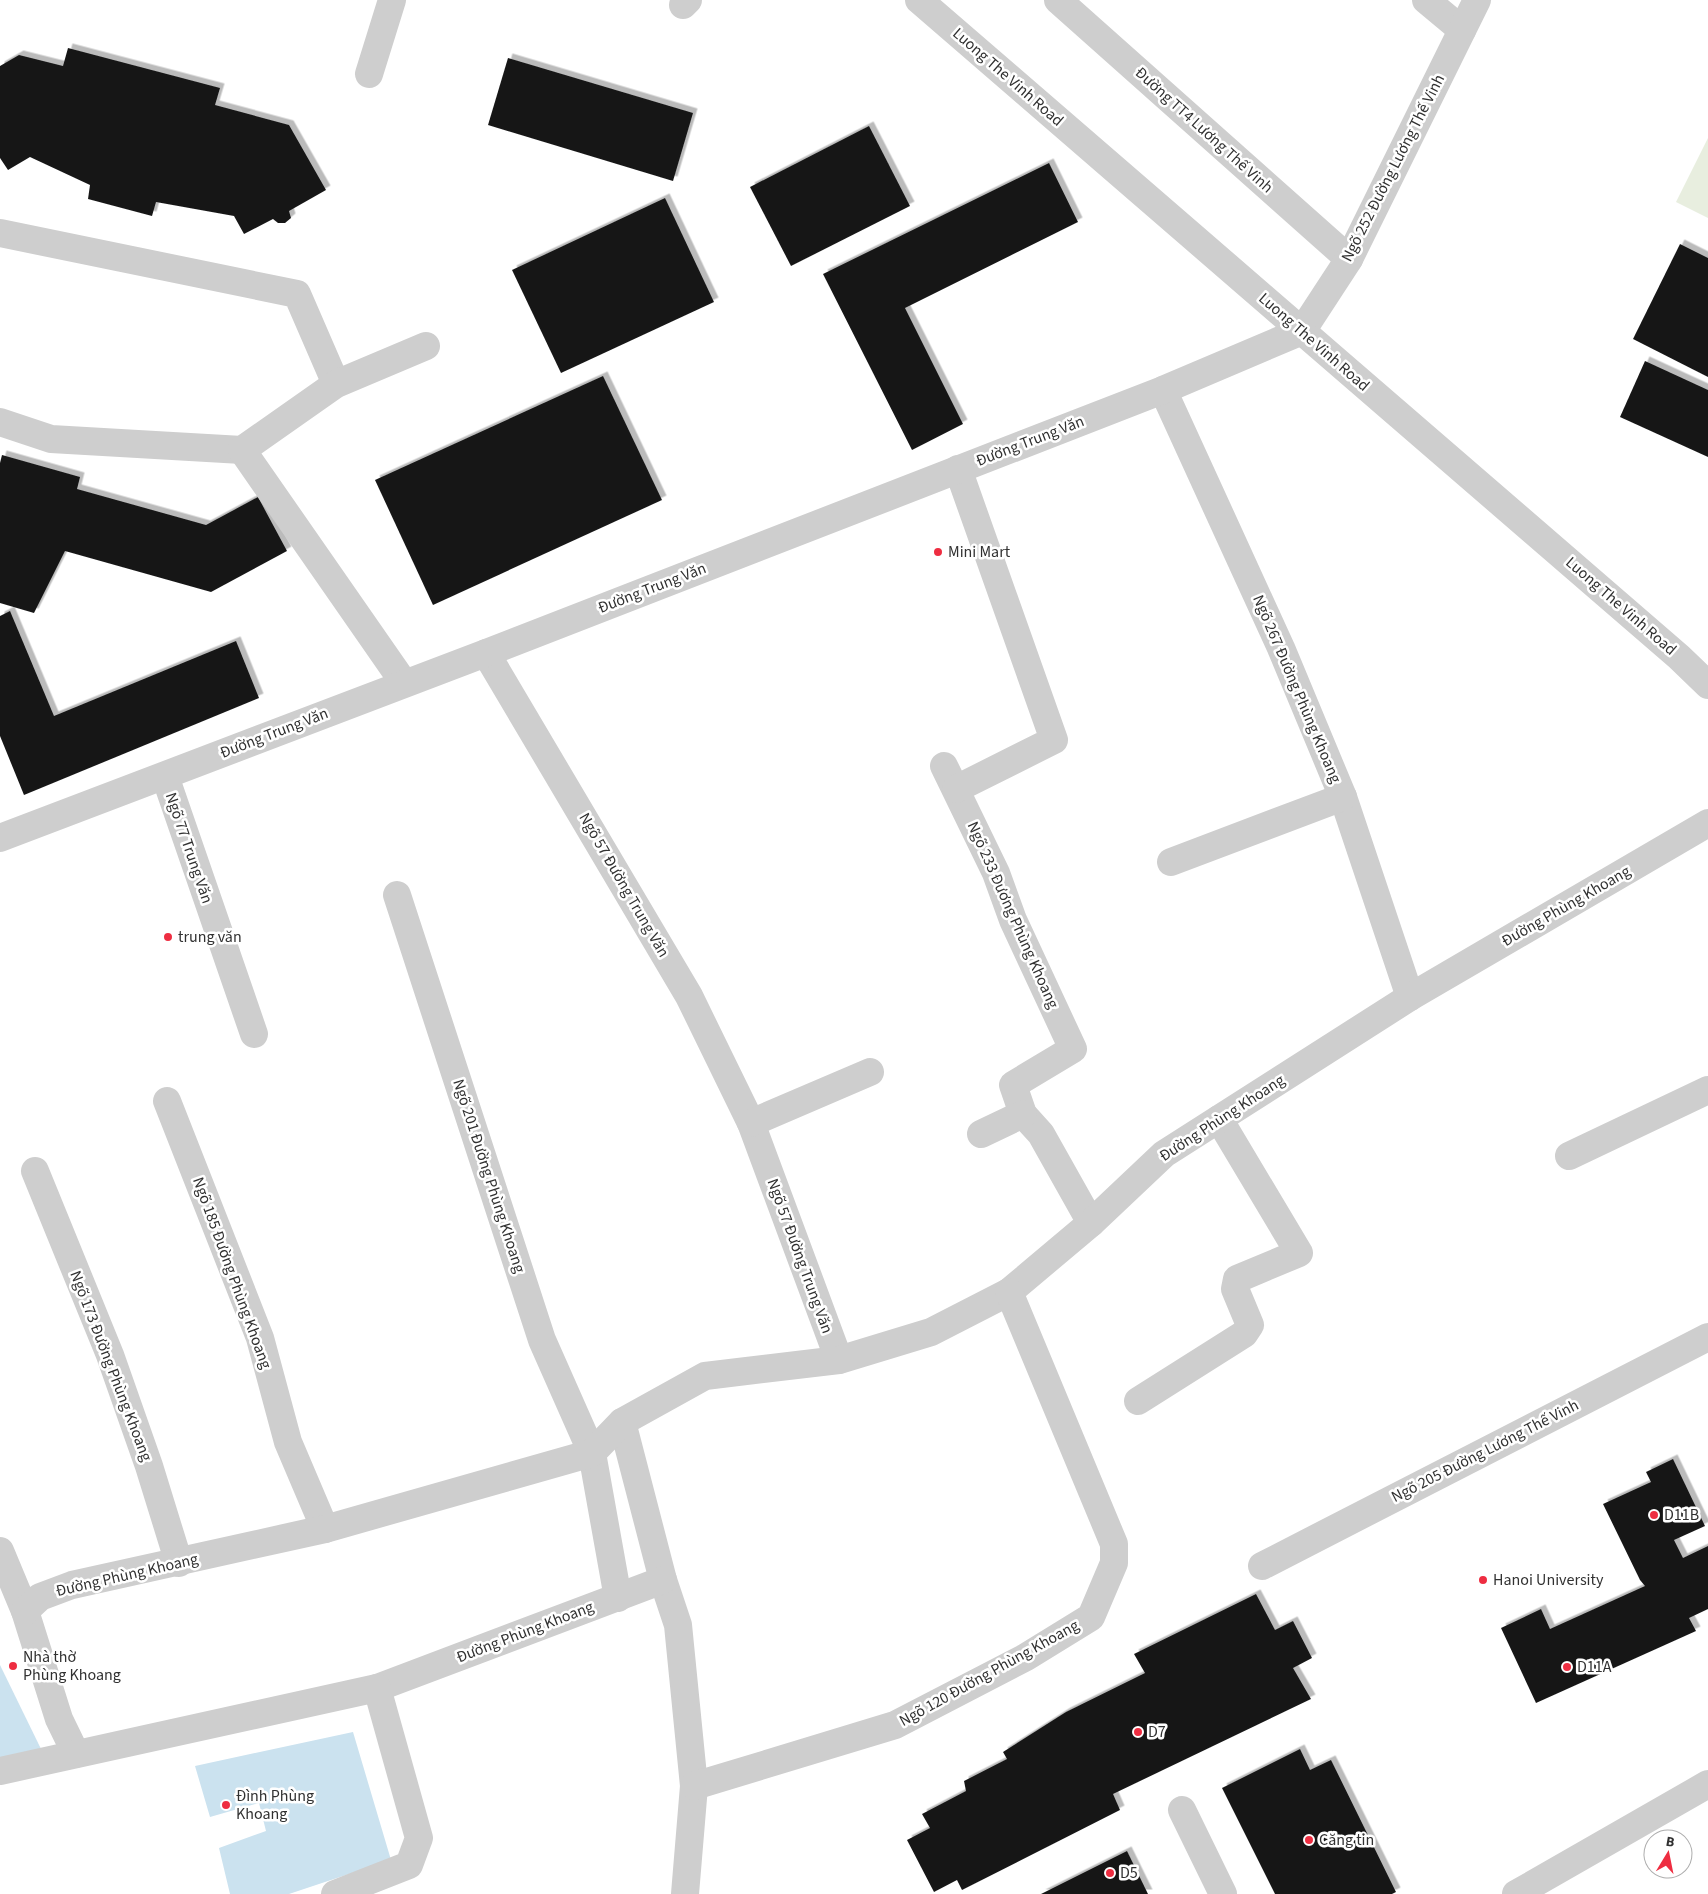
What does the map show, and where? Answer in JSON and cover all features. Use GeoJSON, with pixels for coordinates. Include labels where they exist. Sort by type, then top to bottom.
{"type":"FeatureCollection","features":[{"type":"Feature","properties":{"kind":"street"},"geometry":{"type":"LineString","coordinates":[[370,74],[392,0]]}},
{"type":"Feature","properties":{"kind":"street","name":"Luong The Vinh Road"},"geometry":{"type":"LineString","coordinates":[[919,0],[1679,657],[1708,685]]}},
{"type":"Feature","properties":{"kind":"street","name":"Đường TT4 Lương Thế Vinh"},"geometry":{"type":"LineString","coordinates":[[1058,0],[1349,259]]}},
{"type":"Feature","properties":{"kind":"street"},"geometry":{"type":"LineString","coordinates":[[1426,0],[1462,30]]}},
{"type":"Feature","properties":{"kind":"street","name":"Ngõ 252 Đường Lương Thế Vinh"},"geometry":{"type":"LineString","coordinates":[[1302,331],[1349,259],[1476,0]]}},
{"type":"Feature","properties":{"kind":"street"},"geometry":{"type":"LineString","coordinates":[[0,233],[297,294],[336,384]]}},
{"type":"Feature","properties":{"kind":"street","name":"Đường Trung Văn"},"geometry":{"type":"LineString","coordinates":[[0,838],[486,653],[1163,390],[1302,331]]}},
{"type":"Feature","properties":{"kind":"street"},"geometry":{"type":"LineString","coordinates":[[0,422],[51,439],[242,450],[336,384],[426,346]]}},
{"type":"Feature","properties":{"kind":"street","name":"Ngõ 267 Đường Phùng Khoang"},"geometry":{"type":"LineString","coordinates":[[1163,390],[1281,648],[1344,797],[1410,997]]}},
{"type":"Feature","properties":{"kind":"street"},"geometry":{"type":"LineString","coordinates":[[242,450],[404,684]]}},
{"type":"Feature","properties":{"kind":"street","name":"Ngõ 233 Đương Phùng Khoang"},"geometry":{"type":"LineString","coordinates":[[958,469],[1054,740],[950,778],[996,873],[1012,920],[1073,1049],[1013,1085],[1023,1114],[1041,1134],[1090,1224]]}},
{"type":"Feature","properties":{"kind":"street","name":"Ngõ 57 Đường Trung Văn"},"geometry":{"type":"LineString","coordinates":[[486,653],[689,996],[751,1123],[839,1360]]}},
{"type":"Feature","properties":{"kind":"street","name":"Ngõ 77 Trung Văn"},"geometry":{"type":"LineString","coordinates":[[164,776],[254,1034]]}},
{"type":"Feature","properties":{"kind":"street"},"geometry":{"type":"LineString","coordinates":[[1171,862],[1344,797]]}},
{"type":"Feature","properties":{"kind":"street","name":"Đường Phùng Khoang"},"geometry":{"type":"LineString","coordinates":[[25,1611],[40,1597],[72,1585],[179,1563],[325,1529],[592,1453],[622,1422],[705,1376],[839,1360],[931,1332],[1010,1292],[1090,1224],[1164,1154],[1410,997],[1708,824]]}},
{"type":"Feature","properties":{"kind":"street","name":"Ngõ 201 Đường Phùng Khoang"},"geometry":{"type":"LineString","coordinates":[[397,895],[542,1340],[592,1453]]}},
{"type":"Feature","properties":{"kind":"street"},"geometry":{"type":"LineString","coordinates":[[751,1123],[870,1072]]}},
{"type":"Feature","properties":{"kind":"street"},"geometry":{"type":"LineString","coordinates":[[1569,1156],[1708,1090]]}},
{"type":"Feature","properties":{"kind":"street","name":"Ngõ 185 Đường Phùng Khoang"},"geometry":{"type":"LineString","coordinates":[[167,1101],[260,1338],[288,1442],[325,1529]]}},
{"type":"Feature","properties":{"kind":"street"},"geometry":{"type":"LineString","coordinates":[[981,1134],[1023,1114]]}},
{"type":"Feature","properties":{"kind":"street"},"geometry":{"type":"LineString","coordinates":[[1138,1401],[1244,1334],[1250,1325],[1235,1289],[1237,1279],[1299,1253],[1219,1119]]}},
{"type":"Feature","properties":{"kind":"street","name":"Ngõ 173 Đường Phùng Khoang"},"geometry":{"type":"LineString","coordinates":[[35,1171],[110,1355],[149,1466],[179,1563]]}},
{"type":"Feature","properties":{"kind":"street","name":"Ngõ 120 Đường Phùng Khoang"},"geometry":{"type":"LineString","coordinates":[[694,1786],[894,1725],[1026,1657],[1091,1617],[1114,1563],[1114,1544],[1010,1292]]}},
{"type":"Feature","properties":{"kind":"street","name":"Ngõ 205 Đường Lương Thế Vinh"},"geometry":{"type":"LineString","coordinates":[[1262,1566],[1708,1337]]}},
{"type":"Feature","properties":{"kind":"street"},"geometry":{"type":"LineString","coordinates":[[622,1422],[663,1580],[678,1625],[694,1786],[685,1894]]}},
{"type":"Feature","properties":{"kind":"street"},"geometry":{"type":"LineString","coordinates":[[592,1453],[618,1598]]}},
{"type":"Feature","properties":{"kind":"street"},"geometry":{"type":"LineString","coordinates":[[0,1551],[25,1611],[59,1719],[76,1754]]}},
{"type":"Feature","properties":{"kind":"street","name":"Đường Phùng Khoang"},"geometry":{"type":"LineString","coordinates":[[0,1771],[377,1688],[663,1580]]}},
{"type":"Feature","properties":{"kind":"street"},"geometry":{"type":"LineString","coordinates":[[345,1892],[409,1865],[418,1838],[377,1688]]}},
{"type":"Feature","properties":{"kind":"street"},"geometry":{"type":"LineString","coordinates":[[1516,1894],[1708,1784]]}},
{"type":"Feature","properties":{"kind":"street"},"geometry":{"type":"LineString","coordinates":[[1182,1810],[1223,1894]]}},
{"type":"Feature","properties":{"kind":"green space"},"geometry":{"type":"Polygon","coordinates":[[[1708,138],[1708,218],[1676,202],[1708,138]]]}},
{"type":"Feature","properties":{"kind":"water"},"geometry":{"type":"Polygon","coordinates":[[[0,1665],[42,1751],[0,1759],[0,1665]]]}},
{"type":"Feature","properties":{"kind":"water"},"geometry":{"type":"Polygon","coordinates":[[[353,1732],[391,1860],[289,1894],[230,1894],[219,1848],[266,1831],[259,1803],[210,1817],[195,1766],[353,1732]]]}},
{"type":"Feature","properties":{"kind":"building"},"geometry":{"type":"Polygon","coordinates":[[[68,48],[220,88],[215,105],[289,125],[326,190],[289,211],[291,218],[285,223],[278,223],[273,219],[244,234],[234,216],[156,202],[152,216],[88,199],[90,185],[30,157],[8,170],[0,158],[0,66],[19,55],[63,66],[68,48]]]}},
{"type":"Feature","properties":{"kind":"building"},"geometry":{"type":"Polygon","coordinates":[[[508,58],[693,113],[673,181],[488,125],[508,58]]]}},
{"type":"Feature","properties":{"kind":"building"},"geometry":{"type":"Polygon","coordinates":[[[869,126],[910,206],[791,266],[750,187],[869,126]]]}},
{"type":"Feature","properties":{"kind":"building"},"geometry":{"type":"Polygon","coordinates":[[[1049,163],[1078,222],[905,308],[963,424],[912,450],[823,274],[1049,163]]]}},
{"type":"Feature","properties":{"kind":"building"},"geometry":{"type":"Polygon","coordinates":[[[665,198],[714,302],[561,373],[512,270],[665,198]]]}},
{"type":"Feature","properties":{"kind":"building"},"geometry":{"type":"Polygon","coordinates":[[[1680,244],[1708,258],[1708,377],[1633,339],[1680,244]]]}},
{"type":"Feature","properties":{"kind":"building"},"geometry":{"type":"Polygon","coordinates":[[[1645,361],[1708,390],[1708,457],[1620,417],[1645,361]]]}},
{"type":"Feature","properties":{"kind":"building"},"geometry":{"type":"Polygon","coordinates":[[[603,376],[662,500],[433,605],[375,480],[603,376]]]}},
{"type":"Feature","properties":{"kind":"building"},"geometry":{"type":"Polygon","coordinates":[[[2,455],[80,477],[77,489],[206,525],[258,497],[287,551],[211,592],[65,551],[34,613],[0,603],[0,463],[2,455]]]}},
{"type":"Feature","properties":{"kind":"building"},"geometry":{"type":"Polygon","coordinates":[[[10,611],[54,716],[236,641],[259,698],[24,795],[0,736],[0,616],[10,611]]]}},
{"type":"Feature","properties":{"kind":"building"},"geometry":{"type":"Polygon","coordinates":[[[1673,1459],[1705,1526],[1674,1540],[1683,1558],[1708,1546],[1708,1609],[1689,1618],[1696,1631],[1536,1703],[1501,1628],[1541,1609],[1550,1629],[1645,1586],[1640,1580],[1603,1504],[1651,1482],[1646,1472],[1673,1459]]]}},
{"type":"Feature","properties":{"kind":"building","name":"D7"},"geometry":{"type":"Polygon","coordinates":[[[1256,1594],[1275,1630],[1293,1621],[1312,1658],[1293,1668],[1311,1699],[1113,1794],[1120,1810],[962,1890],[957,1880],[934,1892],[907,1840],[930,1828],[922,1814],[966,1791],[964,1781],[1007,1759],[1003,1752],[1066,1712],[1145,1673],[1134,1654],[1256,1594]]]}},
{"type":"Feature","properties":{"kind":"building","name":"Căng tin"},"geometry":{"type":"Polygon","coordinates":[[[1300,1749],[1310,1770],[1331,1760],[1396,1892],[1392,1894],[1275,1894],[1222,1788],[1300,1749]]]}},
{"type":"Feature","properties":{"kind":"building","name":"D5"},"geometry":{"type":"Polygon","coordinates":[[[1127,1851],[1148,1894],[1041,1894],[1127,1851]]]}},
{"type":"Feature","properties":{"kind":"place","name":"Mini Mart"},"geometry":{"type":"Point","coordinates":[938,552]}},
{"type":"Feature","properties":{"kind":"place","name":"trung văn"},"geometry":{"type":"Point","coordinates":[168,937]}},
{"type":"Feature","properties":{"kind":"place","name":"D11B"},"geometry":{"type":"Point","coordinates":[1654,1515]}},
{"type":"Feature","properties":{"kind":"place","name":"Hanoi University"},"geometry":{"type":"Point","coordinates":[1483,1580]}},
{"type":"Feature","properties":{"kind":"place","name":"Nhà thờ Phùng Khoang"},"geometry":{"type":"Point","coordinates":[13,1666]}},
{"type":"Feature","properties":{"kind":"place","name":"D11A"},"geometry":{"type":"Point","coordinates":[1567,1667]}},
{"type":"Feature","properties":{"kind":"place","name":"D7"},"geometry":{"type":"Point","coordinates":[1138,1732]}},
{"type":"Feature","properties":{"kind":"place","name":"Đình Phùng Khoang"},"geometry":{"type":"Point","coordinates":[226,1805]}},
{"type":"Feature","properties":{"kind":"place","name":"Căng tin"},"geometry":{"type":"Point","coordinates":[1309,1840]}},
{"type":"Feature","properties":{"kind":"place","name":"D5"},"geometry":{"type":"Point","coordinates":[1110,1873]}}]}
